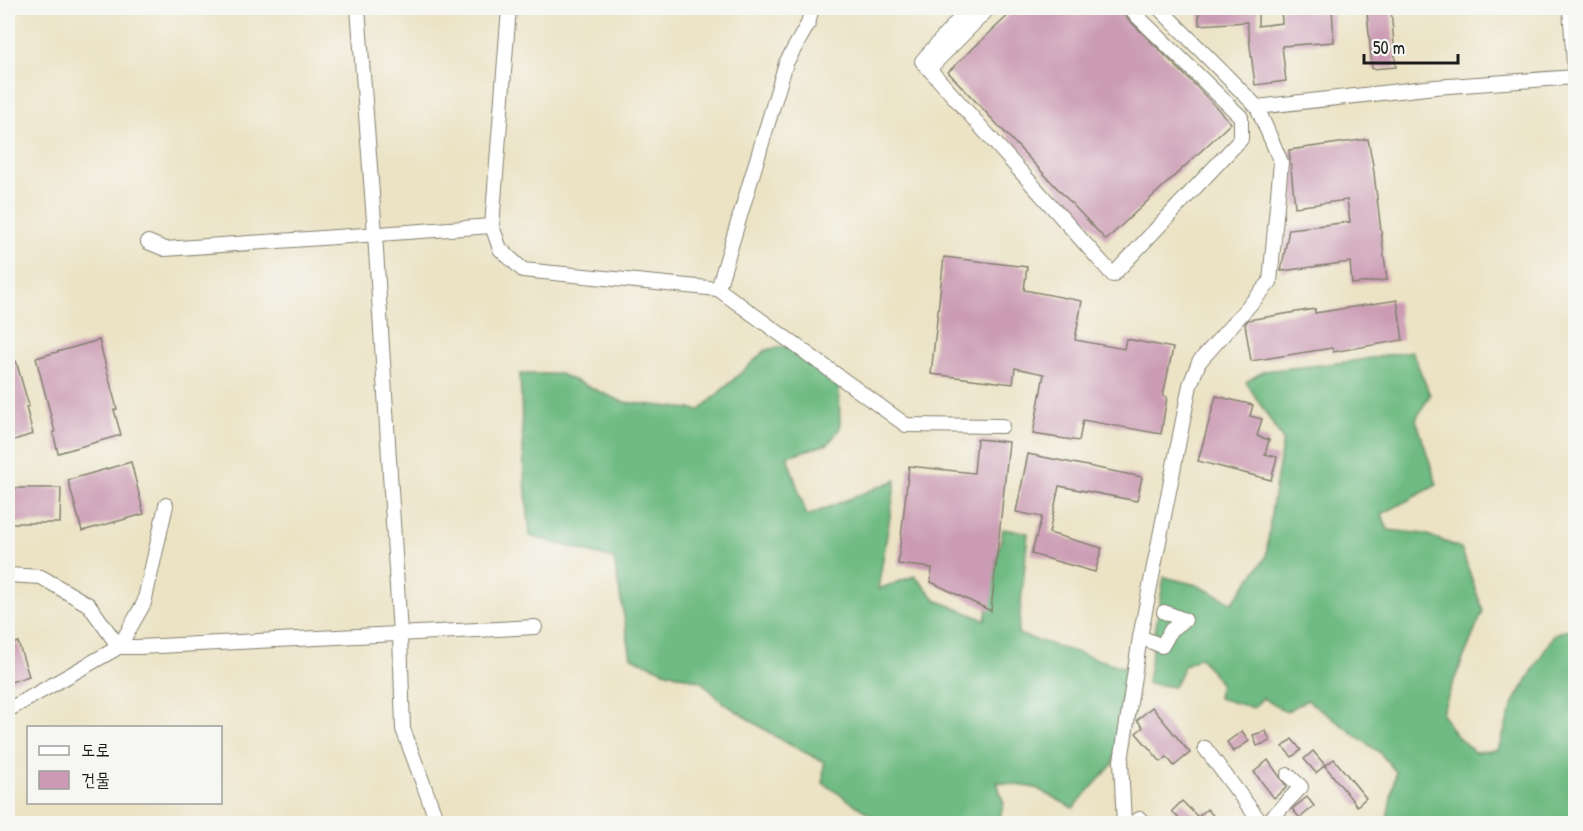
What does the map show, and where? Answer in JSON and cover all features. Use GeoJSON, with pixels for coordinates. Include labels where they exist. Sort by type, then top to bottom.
{"type":"FeatureCollection","features":[{"type":"Feature","properties":{"kind":"street"},"geometry":{"type":"LineString","coordinates":[[358,8],[375,234],[400,634],[403,729],[438,824]]}},
{"type":"Feature","properties":{"kind":"street"},"geometry":{"type":"LineString","coordinates":[[509,8],[492,226],[500,249],[523,270],[718,289],[906,425],[1002,426]]}},
{"type":"Feature","properties":{"kind":"street"},"geometry":{"type":"LineString","coordinates":[[718,289],[786,63],[808,24],[812,8]]}},
{"type":"Feature","properties":{"kind":"street"},"geometry":{"type":"LineString","coordinates":[[969,8],[922,61],[1113,275],[1241,140],[1240,117],[1129,8]]}},
{"type":"Feature","properties":{"kind":"street"},"geometry":{"type":"LineString","coordinates":[[929,69],[989,8]]}},
{"type":"Feature","properties":{"kind":"street"},"geometry":{"type":"LineString","coordinates":[[1124,824],[1120,761],[1140,637],[1190,385],[1199,362],[1270,282],[1281,162],[1257,107],[1159,8]]}},
{"type":"Feature","properties":{"kind":"street"},"geometry":{"type":"LineString","coordinates":[[1257,107],[1575,70],[1570,8]]}},
{"type":"Feature","properties":{"kind":"street"},"geometry":{"type":"LineString","coordinates":[[148,242],[165,249],[492,226]]}},
{"type":"Feature","properties":{"kind":"street"},"geometry":{"type":"LineString","coordinates":[[119,647],[144,603],[166,505]]}},
{"type":"Feature","properties":{"kind":"street"},"geometry":{"type":"LineString","coordinates":[[8,575],[41,577],[89,605],[119,647]]}},
{"type":"Feature","properties":{"kind":"street"},"geometry":{"type":"LineString","coordinates":[[1140,637],[1162,646],[1171,630],[1185,620],[1164,612]]}},
{"type":"Feature","properties":{"kind":"street"},"geometry":{"type":"LineString","coordinates":[[8,710],[119,647],[535,627]]}},
{"type":"Feature","properties":{"kind":"street"},"geometry":{"type":"LineString","coordinates":[[1205,748],[1264,824],[1301,787],[1288,775]]}},
{"type":"Feature","properties":{"kind":"street"},"geometry":{"type":"LineString","coordinates":[[1130,824],[1140,819],[1145,824]]}},
{"type":"Feature","properties":{"kind":"green space"},"geometry":{"type":"Polygon","coordinates":[[[789,345],[839,383],[840,428],[828,444],[787,456],[807,516],[896,480],[878,589],[915,576],[936,600],[985,620],[1003,529],[1028,533],[1018,634],[1132,670],[1113,764],[1073,808],[1036,788],[997,782],[1004,804],[998,823],[877,823],[878,820],[823,783],[824,762],[781,740],[722,702],[702,682],[667,672],[631,657],[614,559],[530,536],[524,470],[520,374],[560,374],[623,402],[700,410],[766,350],[789,345]]]}},
{"type":"Feature","properties":{"kind":"green space"},"geometry":{"type":"Polygon","coordinates":[[[1412,351],[1430,395],[1416,419],[1437,485],[1382,514],[1388,530],[1425,534],[1461,548],[1483,611],[1442,713],[1454,733],[1474,752],[1498,750],[1513,704],[1554,634],[1575,627],[1575,823],[1386,823],[1396,772],[1380,753],[1307,700],[1286,712],[1263,698],[1253,708],[1218,698],[1220,683],[1200,657],[1184,666],[1174,687],[1147,683],[1164,577],[1197,585],[1232,603],[1266,557],[1283,440],[1246,382],[1264,371],[1347,362],[1412,351]]]}},
{"type":"Feature","properties":{"kind":"building"},"geometry":{"type":"Polygon","coordinates":[[[1016,8],[1120,8],[1123,14],[1231,123],[1106,240],[948,72],[1016,8]]]}},
{"type":"Feature","properties":{"kind":"building"},"geometry":{"type":"Polygon","coordinates":[[[1199,8],[1258,8],[1258,26],[1282,23],[1281,8],[1332,8],[1334,42],[1282,46],[1286,81],[1255,85],[1247,22],[1199,25],[1199,8]]]}},
{"type":"Feature","properties":{"kind":"building"},"geometry":{"type":"Polygon","coordinates":[[[1391,10],[1396,67],[1372,69],[1367,12],[1391,10]]]}},
{"type":"Feature","properties":{"kind":"building"},"geometry":{"type":"Polygon","coordinates":[[[1368,139],[1387,280],[1352,284],[1350,262],[1281,271],[1289,229],[1350,222],[1347,200],[1295,207],[1289,150],[1368,139]]]}},
{"type":"Feature","properties":{"kind":"building"},"geometry":{"type":"Polygon","coordinates":[[[944,257],[1027,267],[1024,290],[1082,301],[1075,340],[1124,349],[1126,339],[1173,348],[1163,396],[1167,397],[1161,434],[1083,420],[1079,441],[1033,434],[1044,374],[1015,368],[1013,384],[931,374],[944,257]]]}},
{"type":"Feature","properties":{"kind":"building"},"geometry":{"type":"Polygon","coordinates":[[[1397,300],[1403,340],[1333,352],[1332,348],[1251,361],[1245,324],[1248,320],[1315,309],[1315,313],[1397,300]]]}},
{"type":"Feature","properties":{"kind":"building"},"geometry":{"type":"Polygon","coordinates":[[[99,340],[117,409],[114,410],[121,435],[58,453],[53,432],[55,432],[36,358],[99,340]]]}},
{"type":"Feature","properties":{"kind":"building"},"geometry":{"type":"Polygon","coordinates":[[[16,361],[29,406],[26,407],[33,434],[8,442],[8,363],[16,361]]]}},
{"type":"Feature","properties":{"kind":"building"},"geometry":{"type":"Polygon","coordinates":[[[1216,396],[1253,405],[1250,416],[1262,419],[1257,436],[1269,440],[1265,454],[1277,457],[1271,480],[1198,461],[1216,396]]]}},
{"type":"Feature","properties":{"kind":"building"},"geometry":{"type":"Polygon","coordinates":[[[977,439],[1009,442],[991,611],[931,582],[932,568],[898,564],[909,466],[974,473],[977,439]]]}},
{"type":"Feature","properties":{"kind":"building"},"geometry":{"type":"Polygon","coordinates":[[[1028,454],[1142,477],[1137,501],[1059,486],[1049,533],[1102,548],[1095,572],[1031,554],[1042,517],[1016,512],[1028,454]]]}},
{"type":"Feature","properties":{"kind":"building"},"geometry":{"type":"Polygon","coordinates":[[[131,462],[144,514],[82,531],[68,480],[131,462]]]}},
{"type":"Feature","properties":{"kind":"building"},"geometry":{"type":"Polygon","coordinates":[[[8,488],[61,488],[60,523],[8,523],[8,488]]]}},
{"type":"Feature","properties":{"kind":"building"},"geometry":{"type":"Polygon","coordinates":[[[18,642],[29,676],[8,683],[8,646],[18,642]]]}},
{"type":"Feature","properties":{"kind":"building"},"geometry":{"type":"Polygon","coordinates":[[[1152,707],[1190,753],[1174,766],[1167,757],[1161,762],[1136,733],[1143,727],[1137,720],[1152,707]]]}},
{"type":"Feature","properties":{"kind":"building"},"geometry":{"type":"Polygon","coordinates":[[[1242,731],[1249,741],[1233,752],[1227,742],[1242,731]]]}},
{"type":"Feature","properties":{"kind":"building"},"geometry":{"type":"Polygon","coordinates":[[[1266,731],[1270,741],[1257,746],[1253,735],[1266,731]]]}},
{"type":"Feature","properties":{"kind":"building"},"geometry":{"type":"Polygon","coordinates":[[[1292,739],[1301,750],[1292,757],[1283,747],[1292,739]]]}},
{"type":"Feature","properties":{"kind":"building"},"geometry":{"type":"Polygon","coordinates":[[[1313,751],[1325,765],[1316,773],[1304,759],[1313,751]]]}},
{"type":"Feature","properties":{"kind":"building"},"geometry":{"type":"Polygon","coordinates":[[[1334,759],[1366,798],[1357,806],[1325,766],[1334,759]]]}},
{"type":"Feature","properties":{"kind":"building"},"geometry":{"type":"Polygon","coordinates":[[[1268,760],[1287,787],[1274,798],[1254,772],[1268,760]]]}},
{"type":"Feature","properties":{"kind":"building"},"geometry":{"type":"Polygon","coordinates":[[[1307,797],[1314,806],[1300,818],[1292,809],[1307,797]]]}},
{"type":"Feature","properties":{"kind":"building"},"geometry":{"type":"Polygon","coordinates":[[[1182,801],[1198,817],[1207,809],[1221,824],[1184,824],[1172,811],[1182,801]]]}}]}
